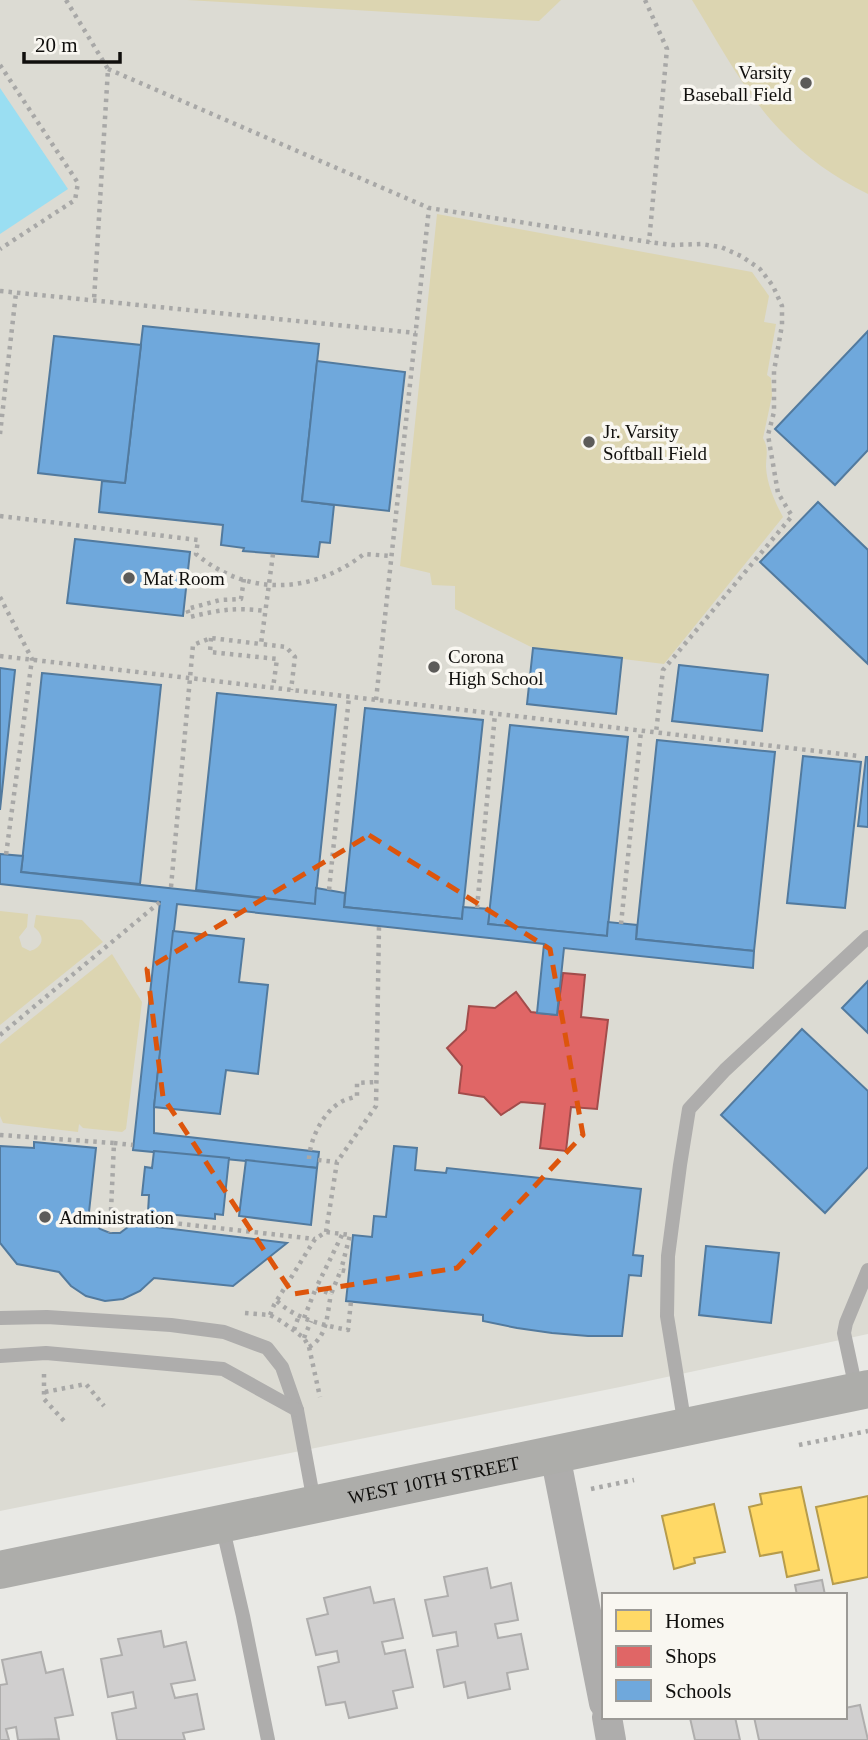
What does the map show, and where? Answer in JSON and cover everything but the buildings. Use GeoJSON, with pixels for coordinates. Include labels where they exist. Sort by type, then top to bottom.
{"type":"FeatureCollection","features":[{"type":"Feature","properties":{"kind":"main road","name":"WEST 10TH STREET"},"geometry":{"type":"LineString","coordinates":[[0,1570],[862,1390]]}},
{"type":"Feature","properties":{"kind":"street"},"geometry":{"type":"LineString","coordinates":[[555,1455],[602,1693]]}},
{"type":"Feature","properties":{"kind":"street"},"geometry":{"type":"LineString","coordinates":[[607,1719],[611,1740]]}},
{"type":"Feature","properties":{"kind":"lane"},"geometry":{"type":"LineString","coordinates":[[685,1427],[667,1316],[668,1256],[689,1110],[724,1070],[868,937]]}},
{"type":"Feature","properties":{"kind":"lane"},"geometry":{"type":"LineString","coordinates":[[862,1390],[844,1333],[868,1270]]}},
{"type":"Feature","properties":{"kind":"lane"},"geometry":{"type":"LineString","coordinates":[[0,1318],[47,1317],[171,1325],[224,1332],[267,1349],[282,1367],[297,1410],[314,1504]]}},
{"type":"Feature","properties":{"kind":"lane"},"geometry":{"type":"LineString","coordinates":[[0,1356],[46,1353],[223,1370],[297,1410]]}},
{"type":"Feature","properties":{"kind":"lane"},"geometry":{"type":"LineString","coordinates":[[222,1524],[268,1740]]}},
{"type":"Feature","properties":{"kind":"path"},"geometry":{"type":"LineString","coordinates":[[66,0],[108,69],[94,300]]}},
{"type":"Feature","properties":{"kind":"path"},"geometry":{"type":"LineString","coordinates":[[645,0],[667,50],[649,242]]}},
{"type":"Feature","properties":{"kind":"path"},"geometry":{"type":"LineString","coordinates":[[0,65],[78,183],[75,200],[0,249]]}},
{"type":"Feature","properties":{"kind":"path"},"geometry":{"type":"LineString","coordinates":[[108,69],[429,208],[649,242],[721,247],[761,269],[782,306],[782,325],[774,371],[774,412],[768,435],[778,493],[792,516],[663,670],[656,733]]}},
{"type":"Feature","properties":{"kind":"path"},"geometry":{"type":"LineString","coordinates":[[376,700],[429,208]]}},
{"type":"Feature","properties":{"kind":"path"},"geometry":{"type":"LineString","coordinates":[[0,291],[415,333]]}},
{"type":"Feature","properties":{"kind":"path"},"geometry":{"type":"LineString","coordinates":[[0,434],[16,293]]}},
{"type":"Feature","properties":{"kind":"path"},"geometry":{"type":"LineString","coordinates":[[0,516],[198,540],[196,554],[211,567],[228,575],[268,585],[295,585],[322,578],[364,554],[391,556]]}},
{"type":"Feature","properties":{"kind":"path"},"geometry":{"type":"LineString","coordinates":[[261,644],[273,554]]}},
{"type":"Feature","properties":{"kind":"path"},"geometry":{"type":"LineString","coordinates":[[244,579],[241,599],[220,600],[187,608],[190,617],[222,609],[265,611]]}},
{"type":"Feature","properties":{"kind":"path"},"geometry":{"type":"LineString","coordinates":[[0,597],[32,659],[6,855]]}},
{"type":"Feature","properties":{"kind":"path"},"geometry":{"type":"LineString","coordinates":[[211,638],[210,652],[277,659],[273,688]]}},
{"type":"Feature","properties":{"kind":"path"},"geometry":{"type":"LineString","coordinates":[[172,887],[193,645],[211,638],[286,647],[295,657],[291,690]]}},
{"type":"Feature","properties":{"kind":"path"},"geometry":{"type":"LineString","coordinates":[[0,656],[859,757]]}},
{"type":"Feature","properties":{"kind":"path"},"geometry":{"type":"LineString","coordinates":[[329,890],[349,697]]}},
{"type":"Feature","properties":{"kind":"path"},"geometry":{"type":"LineString","coordinates":[[477,908],[495,714]]}},
{"type":"Feature","properties":{"kind":"path"},"geometry":{"type":"LineString","coordinates":[[621,923],[641,731]]}},
{"type":"Feature","properties":{"kind":"path"},"geometry":{"type":"LineString","coordinates":[[0,1035],[160,902]]}},
{"type":"Feature","properties":{"kind":"path"},"geometry":{"type":"LineString","coordinates":[[326,1232],[337,1162],[376,1106],[379,926]]}},
{"type":"Feature","properties":{"kind":"path"},"geometry":{"type":"LineString","coordinates":[[309,1159],[312,1140],[325,1117],[339,1102],[357,1096],[357,1083],[376,1082]]}},
{"type":"Feature","properties":{"kind":"path"},"geometry":{"type":"LineString","coordinates":[[0,1135],[133,1145]]}},
{"type":"Feature","properties":{"kind":"path"},"geometry":{"type":"LineString","coordinates":[[110,1233],[114,1143]]}},
{"type":"Feature","properties":{"kind":"path"},"geometry":{"type":"LineString","coordinates":[[318,1160],[337,1162]]}},
{"type":"Feature","properties":{"kind":"path"},"geometry":{"type":"LineString","coordinates":[[111,1216],[315,1239]]}},
{"type":"Feature","properties":{"kind":"path"},"geometry":{"type":"LineString","coordinates":[[270,1315],[315,1239],[326,1232],[350,1235],[341,1270],[331,1294],[325,1326],[317,1342],[309,1347]]}},
{"type":"Feature","properties":{"kind":"path"},"geometry":{"type":"LineString","coordinates":[[294,1330],[342,1235]]}},
{"type":"Feature","properties":{"kind":"path"},"geometry":{"type":"LineString","coordinates":[[341,1270],[349,1272]]}},
{"type":"Feature","properties":{"kind":"path"},"geometry":{"type":"LineString","coordinates":[[316,1287],[331,1294]]}},
{"type":"Feature","properties":{"kind":"path"},"geometry":{"type":"LineString","coordinates":[[277,1300],[286,1309],[302,1317],[325,1326],[348,1330],[351,1301]]}},
{"type":"Feature","properties":{"kind":"path"},"geometry":{"type":"LineString","coordinates":[[281,1321],[286,1309]]}},
{"type":"Feature","properties":{"kind":"path"},"geometry":{"type":"LineString","coordinates":[[304,1338],[312,1321]]}},
{"type":"Feature","properties":{"kind":"path"},"geometry":{"type":"LineString","coordinates":[[44,1373],[44,1399],[64,1420]]}},
{"type":"Feature","properties":{"kind":"path"},"geometry":{"type":"LineString","coordinates":[[45,1392],[86,1384],[104,1406]]}},
{"type":"Feature","properties":{"kind":"path"},"geometry":{"type":"LineString","coordinates":[[799,1446],[868,1431]]}},
{"type":"Feature","properties":{"kind":"path"},"geometry":{"type":"LineString","coordinates":[[582,1491],[635,1480]]}},
{"type":"Feature","properties":{"kind":"highlighted area"},"geometry":{"type":"Polygon","coordinates":[[[369,835],[550,949],[583,1135],[457,1268],[293,1294],[163,1097],[147,969],[369,835]]]}},
{"type":"Feature","properties":{"kind":"shaded area","name":"Corona High School"},"geometry":{"type":"Polygon","coordinates":[[[0,0],[868,0],[868,1334],[620,1387],[0,1511],[0,0]]]}},
{"type":"Feature","properties":{"kind":"shaded area"},"geometry":{"type":"Polygon","coordinates":[[[187,0],[561,0],[539,21],[187,0]]]}},
{"type":"Feature","properties":{"kind":"shaded area","name":"Varsity Baseball Field"},"geometry":{"type":"Polygon","coordinates":[[[692,0],[868,0],[868,194],[821,166],[780,130],[744,85],[692,0]]]}},
{"type":"Feature","properties":{"kind":"shaded area","name":"Jr. Varsity Softball Field"},"geometry":{"type":"Polygon","coordinates":[[[437,214],[752,272],[769,296],[764,322],[776,324],[767,375],[771,378],[772,396],[763,438],[767,449],[768,480],[783,517],[664,664],[533,648],[455,609],[455,586],[432,585],[430,573],[400,566],[437,214]]]}},
{"type":"Feature","properties":{"kind":"shaded area"},"geometry":{"type":"Polygon","coordinates":[[[0,911],[28,914],[27,927],[19,937],[22,947],[30,951],[38,947],[42,940],[34,927],[36,915],[82,920],[103,942],[0,1025],[0,911]]]}},
{"type":"Feature","properties":{"kind":"shaded area"},"geometry":{"type":"Polygon","coordinates":[[[112,954],[142,1002],[126,1129],[122,1132],[83,1128],[79,1124],[78,1132],[3,1123],[0,1116],[0,1044],[112,954]]]}},
{"type":"Feature","properties":{"kind":"water"},"geometry":{"type":"Polygon","coordinates":[[[0,88],[68,189],[0,234],[0,88]]]}},
{"type":"Feature","properties":{"kind":"place","name":"Varsity Baseball Field"},"geometry":{"type":"Point","coordinates":[806,83]}},
{"type":"Feature","properties":{"kind":"place","name":"Jr. Varsity Softball Field"},"geometry":{"type":"Point","coordinates":[589,442]}},
{"type":"Feature","properties":{"kind":"place","name":"Mat Room"},"geometry":{"type":"Point","coordinates":[129,578]}},
{"type":"Feature","properties":{"kind":"place","name":"Corona High School"},"geometry":{"type":"Point","coordinates":[434,667]}},
{"type":"Feature","properties":{"kind":"place","name":"Administration"},"geometry":{"type":"Point","coordinates":[45,1217]}}]}
